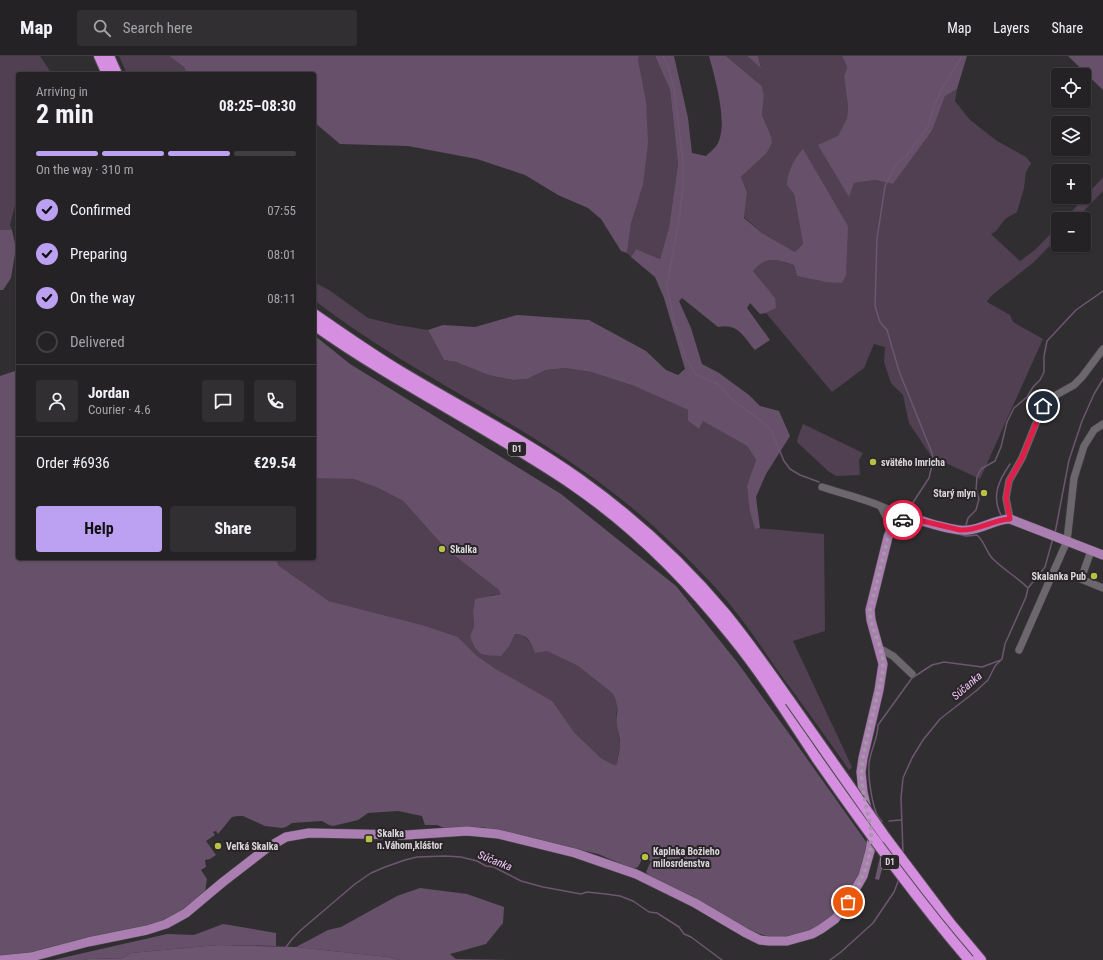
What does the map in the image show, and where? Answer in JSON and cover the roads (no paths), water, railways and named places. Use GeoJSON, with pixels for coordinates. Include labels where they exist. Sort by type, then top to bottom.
{"type":"FeatureCollection","features":[{"type":"Feature","properties":{"kind":"highway"},"geometry":{"type":"LineString","coordinates":[[99,56],[106,72]]}},
{"type":"Feature","properties":{"kind":"highway"},"geometry":{"type":"LineString","coordinates":[[109,56],[116,72]]}},
{"type":"Feature","properties":{"kind":"highway","name":"D1"},"geometry":{"type":"LineString","coordinates":[[316,315],[399,370],[536,450],[580,479],[642,528],[700,585],[725,613],[790,700],[894,851],[980,960]]}},
{"type":"Feature","properties":{"kind":"highway","name":"D1"},"geometry":{"type":"LineString","coordinates":[[316,326],[350,351],[531,458],[574,486],[637,535],[701,599],[733,638],[782,706],[878,847],[915,895],[969,960]]}},
{"type":"Feature","properties":{"kind":"main road"},"geometry":{"type":"LineString","coordinates":[[0,960],[31,957],[81,944],[147,930],[166,924],[186,913],[271,845],[286,837],[309,833],[406,834],[468,831],[498,834],[575,853],[632,872],[695,903],[760,940],[787,941],[808,936],[821,930],[841,912],[859,885],[869,859],[871,834],[863,792],[861,772],[881,678],[882,662],[870,610],[888,537],[892,528],[904,519],[914,519],[964,530],[999,520],[1010,519],[1103,555]]}},
{"type":"Feature","properties":{"kind":"street"},"geometry":{"type":"LineString","coordinates":[[1010,519],[1006,498],[1009,481],[1022,458],[1043,406],[1049,399],[1074,385],[1082,377],[1103,349]]}},
{"type":"Feature","properties":{"kind":"street"},"geometry":{"type":"LineString","coordinates":[[1019,650],[1068,541],[1074,478],[1084,446],[1094,430],[1103,424]]}},
{"type":"Feature","properties":{"kind":"street"},"geometry":{"type":"LineString","coordinates":[[822,487],[881,507],[904,519]]}},
{"type":"Feature","properties":{"kind":"street"},"geometry":{"type":"LineString","coordinates":[[881,507],[892,528]]}},
{"type":"Feature","properties":{"kind":"street"},"geometry":{"type":"LineString","coordinates":[[1092,551],[1081,579],[1102,585]]}},
{"type":"Feature","properties":{"kind":"street"},"geometry":{"type":"LineString","coordinates":[[879,648],[893,656],[912,674]]}},
{"type":"Feature","properties":{"kind":"waterway"},"geometry":{"type":"LineString","coordinates":[[663,56],[669,68],[674,89],[683,160],[683,188],[679,220],[667,285],[674,321],[686,358],[696,375],[718,384],[735,402],[771,430],[784,461],[790,469],[800,475],[819,482]]}},
{"type":"Feature","properties":{"kind":"waterway"},"geometry":{"type":"LineString","coordinates":[[909,514],[910,507],[929,478],[933,461],[932,453],[899,371],[887,330],[880,322],[875,306],[877,239],[885,186],[895,166],[906,156],[928,127],[934,106],[942,89],[962,56]]}},
{"type":"Feature","properties":{"kind":"waterway"},"geometry":{"type":"LineString","coordinates":[[966,525],[968,518],[976,510],[979,499],[976,490],[977,477],[981,469],[995,461],[1001,447],[1007,422],[1014,408],[1027,397],[1044,372],[1044,356],[1047,341],[1076,310],[1103,291]]}},
{"type":"Feature","properties":{"kind":"waterway","name":"Súčanka"},"geometry":{"type":"LineString","coordinates":[[1055,533],[1069,460],[1082,421],[1094,394],[1103,379]]}},
{"type":"Feature","properties":{"kind":"waterway"},"geometry":{"type":"LineString","coordinates":[[1001,515],[997,501],[998,488],[1010,464]]}},
{"type":"Feature","properties":{"kind":"waterway"},"geometry":{"type":"LineString","coordinates":[[966,533],[967,536],[977,535],[993,559],[1028,588]]}},
{"type":"Feature","properties":{"kind":"waterway"},"geometry":{"type":"LineString","coordinates":[[958,534],[966,536]]}},
{"type":"Feature","properties":{"kind":"waterway","name":"Súčanka"},"geometry":{"type":"LineString","coordinates":[[903,853],[901,798],[903,778],[912,758],[923,740],[940,719],[988,680],[995,666],[1002,659],[1005,644],[1026,597],[1028,588],[1045,567],[1053,538]]}},
{"type":"Feature","properties":{"kind":"waterway"},"geometry":{"type":"LineString","coordinates":[[882,821],[876,811],[871,794],[869,777],[870,759],[877,735],[878,725],[912,678],[932,665],[944,662],[982,667],[1001,660]]}},
{"type":"Feature","properties":{"kind":"waterway"},"geometry":{"type":"LineString","coordinates":[[889,821],[901,820]]}},
{"type":"Feature","properties":{"kind":"waterway","name":"Súčanka"},"geometry":{"type":"LineString","coordinates":[[286,947],[301,930],[355,884],[371,873],[417,857],[445,856],[461,857],[477,861],[486,866],[494,867],[521,881],[543,887],[581,894],[587,892],[620,896],[633,901],[649,912],[657,913],[679,927],[684,934],[691,937],[722,960]]}},
{"type":"Feature","properties":{"kind":"waterway","name":"Súčanka"},"geometry":{"type":"LineString","coordinates":[[830,960],[873,923],[894,892],[899,879]]}},
{"type":"Feature","properties":{"kind":"place","name":"svätého Imricha"},"geometry":{"type":"Point","coordinates":[873,462]}},
{"type":"Feature","properties":{"kind":"place","name":"Starý mlyn"},"geometry":{"type":"Point","coordinates":[984,493]}},
{"type":"Feature","properties":{"kind":"place","name":"Skalka"},"geometry":{"type":"Point","coordinates":[442,549]}},
{"type":"Feature","properties":{"kind":"place","name":"Skalanka Pub"},"geometry":{"type":"Point","coordinates":[1094,576]}},
{"type":"Feature","properties":{"kind":"place","name":"Skalka n.Váhom,kláštor"},"geometry":{"type":"Point","coordinates":[369,839]}},
{"type":"Feature","properties":{"kind":"place","name":"Veľká Skalka"},"geometry":{"type":"Point","coordinates":[218,846]}},
{"type":"Feature","properties":{"kind":"place","name":"Kaplnka Božieho milosrdenstva"},"geometry":{"type":"Point","coordinates":[645,857]}}]}
